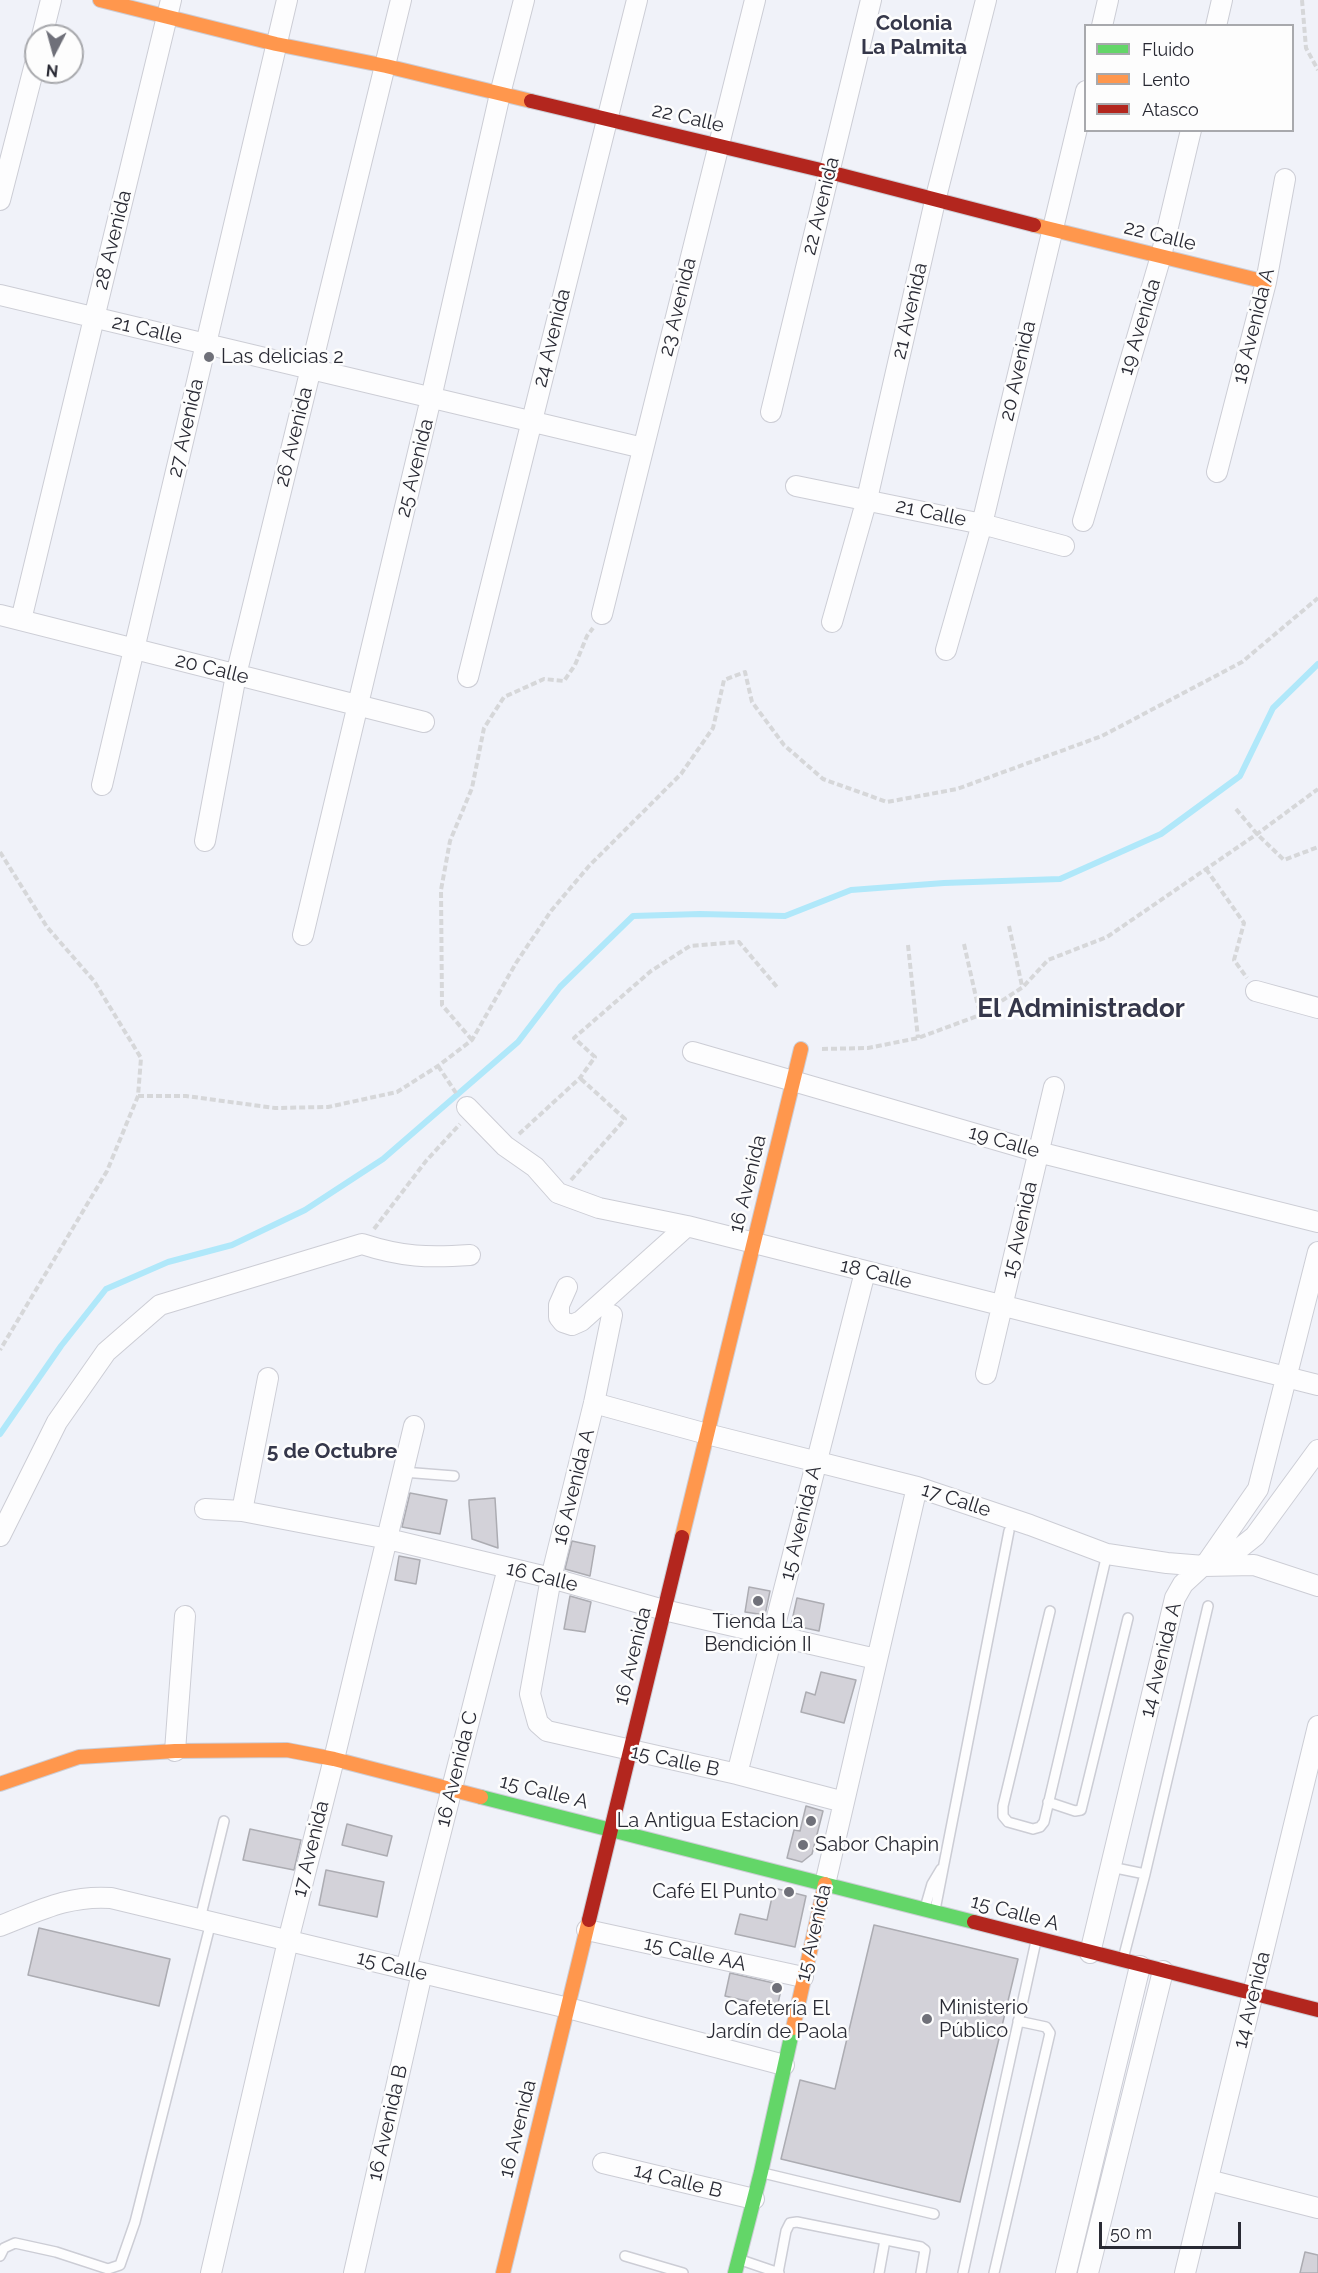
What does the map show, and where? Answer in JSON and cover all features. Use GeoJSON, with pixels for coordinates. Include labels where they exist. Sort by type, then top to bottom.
{"type":"FeatureCollection","features":[{"type":"Feature","properties":{"kind":"street"},"geometry":{"type":"LineString","coordinates":[[45,24],[51,0]]}},
{"type":"Feature","properties":{"kind":"street","name":"22 Calle"},"geometry":{"type":"LineString","coordinates":[[100,0],[169,8],[276,44],[386,66],[719,145],[935,201],[1266,282]]}},
{"type":"Feature","properties":{"kind":"street","name":"27 Avenida"},"geometry":{"type":"LineString","coordinates":[[102,785],[287,0]]}},
{"type":"Feature","properties":{"kind":"street","name":"26 Avenida"},"geometry":{"type":"LineString","coordinates":[[205,841],[236,675],[401,0]]}},
{"type":"Feature","properties":{"kind":"street","name":"25 Avenida"},"geometry":{"type":"LineString","coordinates":[[303,935],[432,398],[500,94],[524,0]]}},
{"type":"Feature","properties":{"kind":"street","name":"24 Avenida"},"geometry":{"type":"LineString","coordinates":[[468,677],[637,0]]}},
{"type":"Feature","properties":{"kind":"street","name":"23 Avenida"},"geometry":{"type":"LineString","coordinates":[[602,614],[755,0]]}},
{"type":"Feature","properties":{"kind":"street","name":"22 Avenida"},"geometry":{"type":"LineString","coordinates":[[771,412],[871,0]]}},
{"type":"Feature","properties":{"kind":"street","name":"21 Avenida"},"geometry":{"type":"LineString","coordinates":[[832,622],[867,499],[935,201],[986,0]]}},
{"type":"Feature","properties":{"kind":"street"},"geometry":{"type":"LineString","coordinates":[[1102,24],[1108,0]]}},
{"type":"Feature","properties":{"kind":"street"},"geometry":{"type":"LineString","coordinates":[[1216,24],[1222,0]]}},
{"type":"Feature","properties":{"kind":"street","name":"28 Avenida"},"geometry":{"type":"LineString","coordinates":[[21,620],[169,8]]}},
{"type":"Feature","properties":{"kind":"street"},"geometry":{"type":"LineString","coordinates":[[0,200],[30,84]]}},
{"type":"Feature","properties":{"kind":"street","name":"20 Avenida"},"geometry":{"type":"LineString","coordinates":[[946,650],[982,524],[1084,99]]}},
{"type":"Feature","properties":{"kind":"street","name":"19 Avenida"},"geometry":{"type":"LineString","coordinates":[[1083,521],[1161,256],[1191,132]]}},
{"type":"Feature","properties":{"kind":"street","name":"18 Avenida A"},"geometry":{"type":"LineString","coordinates":[[1217,472],[1266,282],[1285,179]]}},
{"type":"Feature","properties":{"kind":"street","name":"21 Calle"},"geometry":{"type":"LineString","coordinates":[[0,295],[643,448]]}},
{"type":"Feature","properties":{"kind":"street","name":"21 Calle"},"geometry":{"type":"LineString","coordinates":[[796,486],[982,524],[1064,546]]}},
{"type":"Feature","properties":{"kind":"street","name":"20 Calle"},"geometry":{"type":"LineString","coordinates":[[0,615],[424,722]]}},
{"type":"Feature","properties":{"kind":"street"},"geometry":{"type":"LineString","coordinates":[[1256,991],[1318,1008]]}},
{"type":"Feature","properties":{"kind":"street","name":"16 Avenida"},"geometry":{"type":"LineString","coordinates":[[503,2273],[801,1049]]}},
{"type":"Feature","properties":{"kind":"street","name":"19 Calle"},"geometry":{"type":"LineString","coordinates":[[693,1052],[1038,1152],[1318,1222]]}},
{"type":"Feature","properties":{"kind":"street","name":"15 Avenida"},"geometry":{"type":"LineString","coordinates":[[986,1374],[1054,1087]]}},
{"type":"Feature","properties":{"kind":"street"},"geometry":{"type":"LineString","coordinates":[[469,1109],[505,1146],[536,1167],[558,1194]]}},
{"type":"Feature","properties":{"kind":"street","name":"18 Calle"},"geometry":{"type":"LineString","coordinates":[[558,1194],[600,1208],[687,1226],[1318,1385]]}},
{"type":"Feature","properties":{"kind":"street"},"geometry":{"type":"LineString","coordinates":[[567,1287],[559,1305],[559,1317],[563,1322],[572,1325],[582,1321],[687,1226]]}},
{"type":"Feature","properties":{"kind":"street"},"geometry":{"type":"LineString","coordinates":[[0,1536],[57,1422],[106,1352],[160,1305],[362,1244],[391,1253],[430,1258],[470,1255]]}},
{"type":"Feature","properties":{"kind":"street","name":"14 Avenida A"},"geometry":{"type":"LineString","coordinates":[[1090,1953],[1175,1598],[1183,1584],[1206,1564],[1258,1489],[1318,1252]]}},
{"type":"Feature","properties":{"kind":"street","name":"15 Avenida A"},"geometry":{"type":"LineString","coordinates":[[737,1774],[865,1272]]}},
{"type":"Feature","properties":{"kind":"street","name":"16 Avenida A"},"geometry":{"type":"LineString","coordinates":[[530,1694],[551,1578],[594,1402],[612,1315]]}},
{"type":"Feature","properties":{"kind":"street"},"geometry":{"type":"LineString","coordinates":[[242,1511],[268,1378]]}},
{"type":"Feature","properties":{"kind":"street","name":"17 Calle"},"geometry":{"type":"LineString","coordinates":[[594,1402],[707,1434],[917,1487],[1107,1554],[1167,1563],[1254,1565],[1318,1586]]}},
{"type":"Feature","properties":{"kind":"street","name":"17 Avenida"},"geometry":{"type":"LineString","coordinates":[[211,2273],[288,1941],[414,1426]]}},
{"type":"Feature","properties":{"kind":"street"},"geometry":{"type":"LineString","coordinates":[[1206,1564],[1235,1552],[1255,1536],[1318,1450]]}},
{"type":"Feature","properties":{"kind":"street","name":"15 Avenida"},"geometry":{"type":"LineString","coordinates":[[735,2273],[754,2199],[917,1487]]}},
{"type":"Feature","properties":{"kind":"street","name":"16 Calle"},"geometry":{"type":"LineString","coordinates":[[205,1509],[242,1511],[388,1539],[551,1578],[664,1610],[876,1659]]}},
{"type":"Feature","properties":{"kind":"street","name":"16 Avenida C"},"geometry":{"type":"LineString","coordinates":[[414,1971],[452,1789],[508,1568]]}},
{"type":"Feature","properties":{"kind":"street"},"geometry":{"type":"LineString","coordinates":[[175,1751],[184,1616]]}},
{"type":"Feature","properties":{"kind":"street","name":"15 Calle B"},"geometry":{"type":"LineString","coordinates":[[530,1694],[538,1723],[547,1731],[737,1774],[844,1802]]}},
{"type":"Feature","properties":{"kind":"street","name":"14 Avenida"},"geometry":{"type":"LineString","coordinates":[[1185,2273],[1253,1994],[1312,1778],[1318,1726]]}},
{"type":"Feature","properties":{"kind":"street","name":"15 Calle A"},"geometry":{"type":"LineString","coordinates":[[0,1784],[79,1758],[175,1751],[286,1750],[334,1759],[1318,2010]]}},
{"type":"Feature","properties":{"kind":"street","name":"15 Calle"},"geometry":{"type":"LineString","coordinates":[[0,1926],[67,1900],[89,1897],[111,1898],[568,2008],[784,2065]]}},
{"type":"Feature","properties":{"kind":"street","name":"15 Calle AA"},"geometry":{"type":"LineString","coordinates":[[587,1930],[803,1977]]}},
{"type":"Feature","properties":{"kind":"street"},"geometry":{"type":"LineString","coordinates":[[1066,2273],[1131,1964]]}},
{"type":"Feature","properties":{"kind":"street","name":"16 Avenida B"},"geometry":{"type":"LineString","coordinates":[[354,2273],[414,1971]]}},
{"type":"Feature","properties":{"kind":"street"},"geometry":{"type":"LineString","coordinates":[[1088,2273],[1163,1971]]}},
{"type":"Feature","properties":{"kind":"street","name":"14 Calle B"},"geometry":{"type":"LineString","coordinates":[[603,2163],[754,2199]]}},
{"type":"Feature","properties":{"kind":"street"},"geometry":{"type":"LineString","coordinates":[[1208,2180],[1318,2208]]}},
{"type":"Feature","properties":{"kind":"lane"},"geometry":{"type":"LineString","coordinates":[[403,1472],[454,1476]]}},
{"type":"Feature","properties":{"kind":"lane"},"geometry":{"type":"LineString","coordinates":[[930,1911],[941,1887],[1009,1531]]}},
{"type":"Feature","properties":{"kind":"lane"},"geometry":{"type":"LineString","coordinates":[[1050,1611],[1003,1806],[1003,1816],[1008,1822],[1033,1829],[1040,1827],[1048,1802],[1107,1554]]}},
{"type":"Feature","properties":{"kind":"lane"},"geometry":{"type":"LineString","coordinates":[[1131,1964],[1145,1874],[1209,1606]]}},
{"type":"Feature","properties":{"kind":"lane"},"geometry":{"type":"LineString","coordinates":[[1048,1802],[1075,1811],[1082,1810],[1128,1618]]}},
{"type":"Feature","properties":{"kind":"lane"},"geometry":{"type":"LineString","coordinates":[[0,2256],[4,2248],[15,2243],[56,2252],[108,2268],[120,2265],[135,2222],[206,1921],[224,1821]]}},
{"type":"Feature","properties":{"kind":"lane"},"geometry":{"type":"LineString","coordinates":[[1111,1867],[1145,1874]]}},
{"type":"Feature","properties":{"kind":"lane"},"geometry":{"type":"LineString","coordinates":[[963,2273],[1036,1939]]}},
{"type":"Feature","properties":{"kind":"lane"},"geometry":{"type":"LineString","coordinates":[[994,2273],[1050,2033],[1046,2027],[1018,2021]]}},
{"type":"Feature","properties":{"kind":"lane"},"geometry":{"type":"LineString","coordinates":[[760,2172],[934,2214]]}},
{"type":"Feature","properties":{"kind":"lane"},"geometry":{"type":"LineString","coordinates":[[739,2259],[778,2273],[786,2231],[790,2223],[798,2222],[921,2247],[925,2250],[921,2273]]}},
{"type":"Feature","properties":{"kind":"lane"},"geometry":{"type":"LineString","coordinates":[[879,2273],[885,2240]]}},
{"type":"Feature","properties":{"kind":"lane"},"geometry":{"type":"LineString","coordinates":[[625,2256],[683,2273]]}},
{"type":"Feature","properties":{"kind":"path"},"geometry":{"type":"LineString","coordinates":[[1302,0],[1306,48],[1318,70]]}},
{"type":"Feature","properties":{"kind":"path"},"geometry":{"type":"LineString","coordinates":[[138,1096],[186,1096],[275,1108],[328,1107],[397,1092],[438,1066],[472,1040],[516,963],[551,911],[589,866],[681,774],[713,728],[724,680],[745,672],[752,702],[784,745],[823,779],[887,802],[957,789],[1102,736],[1242,662],[1318,598]]}},
{"type":"Feature","properties":{"kind":"path"},"geometry":{"type":"LineString","coordinates":[[472,1040],[442,1005],[441,890],[450,841],[472,788],[484,728],[504,697],[544,679],[564,681],[575,665],[587,636],[602,614]]}},
{"type":"Feature","properties":{"kind":"path"},"geometry":{"type":"LineString","coordinates":[[801,1049],[868,1048],[918,1038],[980,1015],[1023,987],[1048,960],[1107,937],[1257,834],[1318,789]]}},
{"type":"Feature","properties":{"kind":"path"},"geometry":{"type":"LineString","coordinates":[[1236,809],[1257,834],[1284,860],[1318,847]]}},
{"type":"Feature","properties":{"kind":"path"},"geometry":{"type":"LineString","coordinates":[[0,852],[47,927],[94,981],[141,1058],[138,1096],[107,1171],[0,1350]]}},
{"type":"Feature","properties":{"kind":"path"},"geometry":{"type":"LineString","coordinates":[[1206,869],[1244,923],[1234,960],[1256,991]]}},
{"type":"Feature","properties":{"kind":"path"},"geometry":{"type":"LineString","coordinates":[[1009,926],[1023,987]]}},
{"type":"Feature","properties":{"kind":"path"},"geometry":{"type":"LineString","coordinates":[[505,1146],[580,1078],[595,1057],[574,1038],[651,971],[690,946],[739,942],[777,987]]}},
{"type":"Feature","properties":{"kind":"path"},"geometry":{"type":"LineString","coordinates":[[908,945],[918,1038]]}},
{"type":"Feature","properties":{"kind":"path"},"geometry":{"type":"LineString","coordinates":[[964,945],[980,1015]]}},
{"type":"Feature","properties":{"kind":"path"},"geometry":{"type":"LineString","coordinates":[[362,1244],[469,1109],[438,1066]]}},
{"type":"Feature","properties":{"kind":"path"},"geometry":{"type":"LineString","coordinates":[[558,1194],[625,1119],[580,1078]]}},
{"type":"Feature","properties":{"kind":"building"},"geometry":{"type":"Polygon","coordinates":[[[410,1493],[447,1500],[440,1534],[402,1527],[410,1493]]]}},
{"type":"Feature","properties":{"kind":"building"},"geometry":{"type":"Polygon","coordinates":[[[495,1498],[498,1548],[472,1539],[469,1504],[469,1500],[495,1498]]]}},
{"type":"Feature","properties":{"kind":"building"},"geometry":{"type":"Polygon","coordinates":[[[572,1541],[595,1546],[590,1576],[565,1569],[572,1541]]]}},
{"type":"Feature","properties":{"kind":"building"},"geometry":{"type":"Polygon","coordinates":[[[399,1556],[420,1560],[416,1584],[395,1580],[399,1556]]]}},
{"type":"Feature","properties":{"kind":"building","name":"Tienda La Bendición II"},"geometry":{"type":"Polygon","coordinates":[[[749,1587],[770,1591],[765,1615],[745,1612],[749,1587]]]}},
{"type":"Feature","properties":{"kind":"building"},"geometry":{"type":"Polygon","coordinates":[[[570,1596],[591,1602],[585,1632],[564,1629],[570,1596]]]}},
{"type":"Feature","properties":{"kind":"building"},"geometry":{"type":"Polygon","coordinates":[[[797,1598],[824,1604],[819,1631],[791,1625],[797,1598]]]}},
{"type":"Feature","properties":{"kind":"building"},"geometry":{"type":"Polygon","coordinates":[[[821,1672],[856,1680],[844,1723],[801,1712],[806,1692],[815,1695],[821,1672]]]}},
{"type":"Feature","properties":{"kind":"building"},"geometry":{"type":"Polygon","coordinates":[[[806,1806],[823,1811],[812,1854],[802,1862],[787,1858],[794,1830],[800,1831],[806,1806]]]}},
{"type":"Feature","properties":{"kind":"building"},"geometry":{"type":"Polygon","coordinates":[[[347,1824],[392,1836],[387,1856],[342,1845],[347,1824]]]}},
{"type":"Feature","properties":{"kind":"building"},"geometry":{"type":"Polygon","coordinates":[[[250,1829],[301,1840],[294,1870],[243,1860],[250,1829]]]}},
{"type":"Feature","properties":{"kind":"building"},"geometry":{"type":"Polygon","coordinates":[[[326,1870],[384,1882],[377,1917],[319,1905],[326,1870]]]}},
{"type":"Feature","properties":{"kind":"building"},"geometry":{"type":"Polygon","coordinates":[[[774,1888],[806,1896],[795,1947],[735,1934],[740,1914],[767,1920],[774,1888]]]}},
{"type":"Feature","properties":{"kind":"building","name":"Ministerio Público"},"geometry":{"type":"Polygon","coordinates":[[[874,1925],[1018,1959],[960,2202],[781,2159],[800,2080],[835,2089],[874,1925]]]}},
{"type":"Feature","properties":{"kind":"building"},"geometry":{"type":"Polygon","coordinates":[[[39,1928],[170,1959],[159,2006],[28,1975],[39,1928]]]}},
{"type":"Feature","properties":{"kind":"building"},"geometry":{"type":"Polygon","coordinates":[[[730,1973],[782,1985],[777,2008],[725,1996],[730,1973]]]}},
{"type":"Feature","properties":{"kind":"building"},"geometry":{"type":"Polygon","coordinates":[[[1305,2252],[1318,2255],[1318,2273],[1300,2273],[1305,2252]]]}},
{"type":"Feature","properties":{"kind":"waterway"},"geometry":{"type":"LineString","coordinates":[[0,1434],[61,1346],[106,1289],[168,1262],[232,1245],[305,1210],[383,1159],[518,1042],[560,987],[633,916],[700,914],[785,916],[851,890],[944,883],[1060,879],[1161,834],[1240,776],[1273,708],[1318,664]]}},
{"type":"Feature","properties":{"kind":"traffic: fast"},"geometry":{"type":"LineString","coordinates":[[481,1797],[974,1922]]}},
{"type":"Feature","properties":{"kind":"traffic: fast"},"geometry":{"type":"LineString","coordinates":[[735,2273],[761,2172],[793,2028]]}},
{"type":"Feature","properties":{"kind":"traffic: slow"},"geometry":{"type":"LineString","coordinates":[[100,0],[276,44],[386,66],[531,101]]}},
{"type":"Feature","properties":{"kind":"traffic: slow"},"geometry":{"type":"LineString","coordinates":[[1034,225],[1266,282]]}},
{"type":"Feature","properties":{"kind":"traffic: slow"},"geometry":{"type":"LineString","coordinates":[[682,1537],[801,1049]]}},
{"type":"Feature","properties":{"kind":"traffic: slow"},"geometry":{"type":"LineString","coordinates":[[0,1784],[79,1757],[175,1751],[287,1750],[334,1759],[481,1797]]}},
{"type":"Feature","properties":{"kind":"traffic: slow"},"geometry":{"type":"LineString","coordinates":[[793,2028],[825,1884]]}},
{"type":"Feature","properties":{"kind":"traffic: slow"},"geometry":{"type":"LineString","coordinates":[[503,2273],[589,1920]]}},
{"type":"Feature","properties":{"kind":"traffic: jam"},"geometry":{"type":"LineString","coordinates":[[531,101],[829,172],[1034,225]]}},
{"type":"Feature","properties":{"kind":"traffic: jam"},"geometry":{"type":"LineString","coordinates":[[589,1920],[682,1537]]}},
{"type":"Feature","properties":{"kind":"traffic: jam"},"geometry":{"type":"LineString","coordinates":[[974,1922],[1318,2010]]}},
{"type":"Feature","properties":{"kind":"place","name":"Las delicias 2"},"geometry":{"type":"Point","coordinates":[209,357]}},
{"type":"Feature","properties":{"kind":"place","name":"Tienda La Bendición II"},"geometry":{"type":"Point","coordinates":[758,1601]}},
{"type":"Feature","properties":{"kind":"place","name":"La Antigua Estacion"},"geometry":{"type":"Point","coordinates":[811,1821]}},
{"type":"Feature","properties":{"kind":"place","name":"Sabor Chapin"},"geometry":{"type":"Point","coordinates":[803,1845]}},
{"type":"Feature","properties":{"kind":"place","name":"Café El Punto"},"geometry":{"type":"Point","coordinates":[789,1892]}},
{"type":"Feature","properties":{"kind":"place","name":"Cafetería El Jardín de Paola"},"geometry":{"type":"Point","coordinates":[777,1988]}},
{"type":"Feature","properties":{"kind":"place","name":"Ministerio Público"},"geometry":{"type":"Point","coordinates":[927,2019]}},
{"type":"Feature","properties":{"kind":"district","name":"Colonia La Palmita"},"geometry":{"type":"Point","coordinates":[914,36]}},
{"type":"Feature","properties":{"kind":"district","name":"El Administrador"},"geometry":{"type":"Point","coordinates":[1081,1009]}},
{"type":"Feature","properties":{"kind":"district","name":"5 de Octubre"},"geometry":{"type":"Point","coordinates":[332,1452]}}]}
